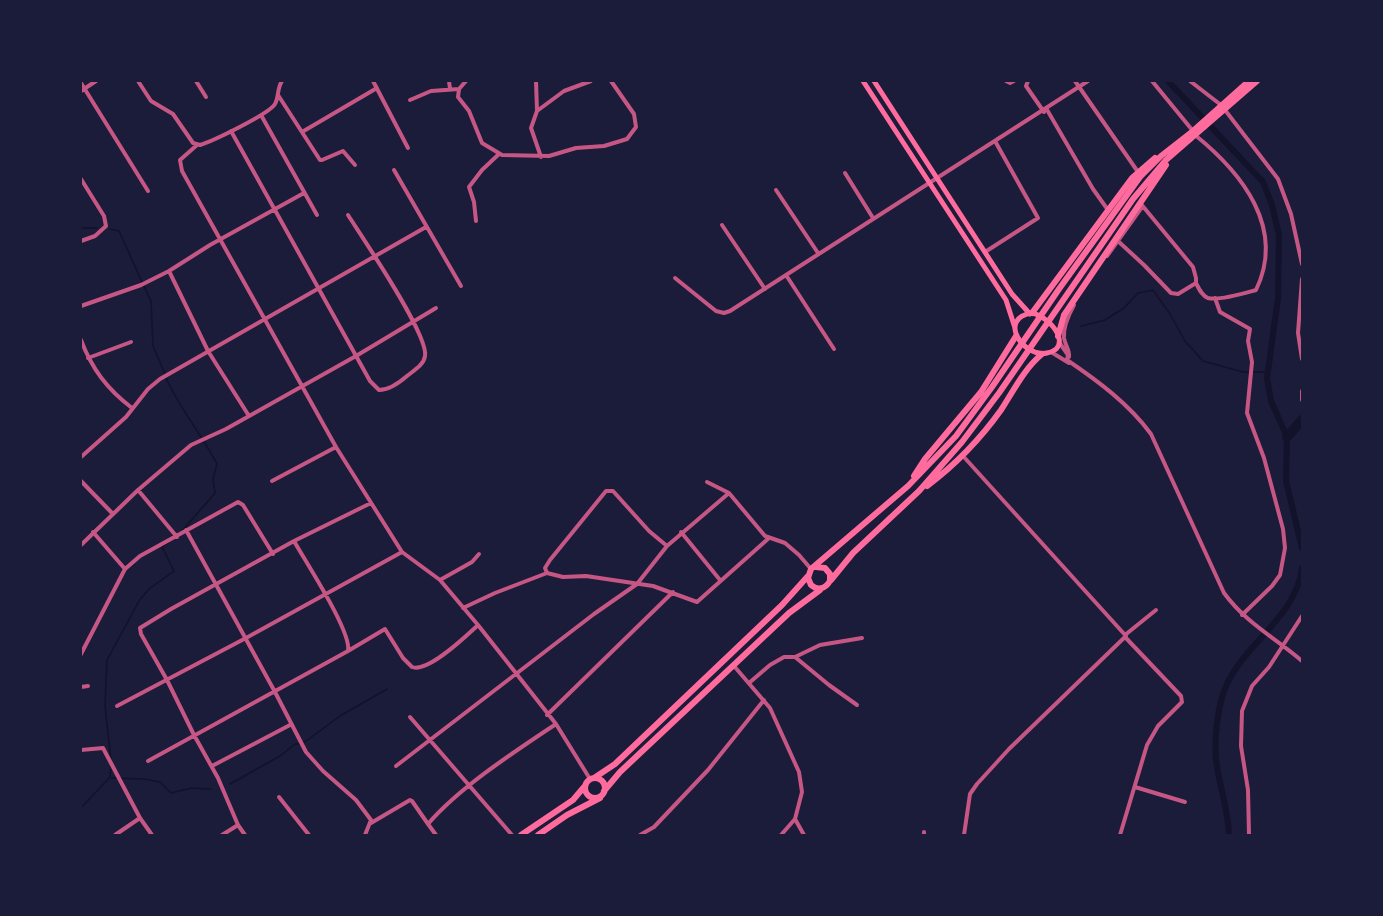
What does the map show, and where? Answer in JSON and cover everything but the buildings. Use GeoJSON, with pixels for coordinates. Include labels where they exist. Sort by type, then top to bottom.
{"type":"FeatureCollection","features":[{"type":"Feature","properties":{"kind":"highway"},"geometry":{"type":"LineString","coordinates":[[1221,109],[1249,81]]}},
{"type":"Feature","properties":{"kind":"highway"},"geometry":{"type":"LineString","coordinates":[[520,835],[564,806],[592,779],[615,764],[782,605],[812,570],[908,486],[956,436],[1140,177],[1257,81]]}},
{"type":"Feature","properties":{"kind":"highway"},"geometry":{"type":"LineString","coordinates":[[1031,314],[1138,172],[1156,157],[1172,150]]}},
{"type":"Feature","properties":{"kind":"highway"},"geometry":{"type":"LineString","coordinates":[[538,835],[602,794],[620,772],[799,604],[824,588],[853,553],[919,491],[962,442],[999,393],[1133,199],[1172,150]]}},
{"type":"Feature","properties":{"kind":"highway"},"geometry":{"type":"LineString","coordinates":[[1058,339],[1064,315],[1142,206],[1172,150]]}},
{"type":"Feature","properties":{"kind":"highway"},"geometry":{"type":"LineString","coordinates":[[908,486],[924,459],[981,392],[1016,336]]}},
{"type":"Feature","properties":{"kind":"highway"},"geometry":{"type":"LineString","coordinates":[[919,491],[940,476],[962,455],[999,412],[1030,364],[1042,354]]}},
{"type":"Feature","properties":{"kind":"highway"},"geometry":{"type":"LineString","coordinates":[[812,570],[821,566],[828,570],[830,581]]}},
{"type":"Feature","properties":{"kind":"highway"},"geometry":{"type":"LineString","coordinates":[[812,570],[811,585],[818,589],[824,588]]}},
{"type":"Feature","properties":{"kind":"highway"},"geometry":{"type":"LineString","coordinates":[[592,779],[602,782],[602,794]]}},
{"type":"Feature","properties":{"kind":"highway"},"geometry":{"type":"LineString","coordinates":[[584,787],[588,796],[602,794]]}},
{"type":"Feature","properties":{"kind":"main road"},"geometry":{"type":"LineString","coordinates":[[863,81],[1006,300],[1016,336],[1028,349],[1042,354],[1056,348],[1058,339],[1050,322],[1042,316],[1031,314],[1022,317],[1017,321],[1015,328]]}},
{"type":"Feature","properties":{"kind":"main road"},"geometry":{"type":"LineString","coordinates":[[874,81],[1012,294],[1031,314]]}},
{"type":"Feature","properties":{"kind":"street"},"geometry":{"type":"LineString","coordinates":[[83,89],[96,81]]}},
{"type":"Feature","properties":{"kind":"street"},"geometry":{"type":"LineString","coordinates":[[138,81],[151,100],[178,118],[193,143],[197,145]]}},
{"type":"Feature","properties":{"kind":"street"},"geometry":{"type":"LineString","coordinates":[[195,81],[206,97]]}},
{"type":"Feature","properties":{"kind":"street"},"geometry":{"type":"LineString","coordinates":[[282,81],[275,105],[231,131],[197,145],[180,160],[180,164],[336,447],[402,552],[440,580],[478,625],[515,675],[556,724],[592,779]]}},
{"type":"Feature","properties":{"kind":"street"},"geometry":{"type":"LineString","coordinates":[[373,81],[408,148]]}},
{"type":"Feature","properties":{"kind":"street"},"geometry":{"type":"LineString","coordinates":[[449,81],[450,89]]}},
{"type":"Feature","properties":{"kind":"street"},"geometry":{"type":"LineString","coordinates":[[466,81],[459,89],[458,97],[469,111],[482,143],[499,154],[541,157],[576,148],[604,146],[627,139],[631,135],[636,127],[636,118],[611,81]]}},
{"type":"Feature","properties":{"kind":"street"},"geometry":{"type":"LineString","coordinates":[[536,81],[537,111],[531,128],[541,157]]}},
{"type":"Feature","properties":{"kind":"street"},"geometry":{"type":"LineString","coordinates":[[537,111],[564,91],[591,81]]}},
{"type":"Feature","properties":{"kind":"street"},"geometry":{"type":"LineString","coordinates":[[1006,81],[1010,83],[1014,81]]}},
{"type":"Feature","properties":{"kind":"street"},"geometry":{"type":"LineString","coordinates":[[1028,81],[1026,86],[1045,110],[1108,210]]}},
{"type":"Feature","properties":{"kind":"street"},"geometry":{"type":"LineString","coordinates":[[1075,81],[1138,172]]}},
{"type":"Feature","properties":{"kind":"street"},"geometry":{"type":"LineString","coordinates":[[675,278],[716,311],[724,313],[1088,81]]}},
{"type":"Feature","properties":{"kind":"street"},"geometry":{"type":"LineString","coordinates":[[1067,360],[1070,352],[1064,340],[1067,321],[1092,273],[1119,242],[1142,206],[1193,267],[1197,278],[1196,283],[1202,294],[1208,298],[1256,290],[1265,268],[1266,242],[1255,203],[1246,187],[1152,81]]}},
{"type":"Feature","properties":{"kind":"street"},"geometry":{"type":"LineString","coordinates":[[1190,81],[1221,109],[1278,179],[1291,214],[1302,264]]}},
{"type":"Feature","properties":{"kind":"street"},"geometry":{"type":"LineString","coordinates":[[81,83],[148,191]]}},
{"type":"Feature","properties":{"kind":"street"},"geometry":{"type":"LineString","coordinates":[[302,132],[377,88]]}},
{"type":"Feature","properties":{"kind":"street"},"geometry":{"type":"LineString","coordinates":[[410,100],[431,91],[459,89]]}},
{"type":"Feature","properties":{"kind":"street"},"geometry":{"type":"LineString","coordinates":[[277,95],[320,160],[343,151],[355,165]]}},
{"type":"Feature","properties":{"kind":"street"},"geometry":{"type":"LineString","coordinates":[[261,115],[317,215]]}},
{"type":"Feature","properties":{"kind":"street"},"geometry":{"type":"LineString","coordinates":[[231,131],[374,387],[386,390],[402,380],[425,358],[425,347],[414,322],[348,215]]}},
{"type":"Feature","properties":{"kind":"street"},"geometry":{"type":"LineString","coordinates":[[985,252],[1038,218],[995,141]]}},
{"type":"Feature","properties":{"kind":"street"},"geometry":{"type":"LineString","coordinates":[[476,221],[474,202],[469,187],[482,170],[499,154]]}},
{"type":"Feature","properties":{"kind":"street"},"geometry":{"type":"LineString","coordinates":[[394,170],[461,286]]}},
{"type":"Feature","properties":{"kind":"street"},"geometry":{"type":"LineString","coordinates":[[845,172],[873,218]]}},
{"type":"Feature","properties":{"kind":"street"},"geometry":{"type":"LineString","coordinates":[[81,179],[104,216],[106,226],[95,236],[81,242]]}},
{"type":"Feature","properties":{"kind":"street"},"geometry":{"type":"LineString","coordinates":[[776,190],[818,254]]}},
{"type":"Feature","properties":{"kind":"street"},"geometry":{"type":"LineString","coordinates":[[81,306],[150,281],[304,193]]}},
{"type":"Feature","properties":{"kind":"street"},"geometry":{"type":"LineString","coordinates":[[722,225],[765,289]]}},
{"type":"Feature","properties":{"kind":"street"},"geometry":{"type":"LineString","coordinates":[[82,455],[120,423],[148,389],[160,379],[426,227]]}},
{"type":"Feature","properties":{"kind":"street"},"geometry":{"type":"LineString","coordinates":[[1119,242],[1171,293],[1178,294],[1196,283]]}},
{"type":"Feature","properties":{"kind":"street"},"geometry":{"type":"LineString","coordinates":[[169,271],[208,351],[249,416]]}},
{"type":"Feature","properties":{"kind":"street"},"geometry":{"type":"LineString","coordinates":[[786,275],[834,350]]}},
{"type":"Feature","properties":{"kind":"street"},"geometry":{"type":"LineString","coordinates":[[1302,279],[1298,333],[1302,359]]}},
{"type":"Feature","properties":{"kind":"street"},"geometry":{"type":"LineString","coordinates":[[1215,298],[1220,312],[1250,329],[1248,341],[1252,362],[1248,413],[1264,458],[1283,529],[1285,548],[1280,575],[1242,615]]}},
{"type":"Feature","properties":{"kind":"street"},"geometry":{"type":"LineString","coordinates":[[81,545],[112,513],[191,445],[249,416],[436,308]]}},
{"type":"Feature","properties":{"kind":"street"},"geometry":{"type":"LineString","coordinates":[[1058,339],[1068,355],[1067,360]]}},
{"type":"Feature","properties":{"kind":"street"},"geometry":{"type":"LineString","coordinates":[[81,340],[88,358],[109,388],[132,408]]}},
{"type":"Feature","properties":{"kind":"street"},"geometry":{"type":"LineString","coordinates":[[88,358],[131,342]]}},
{"type":"Feature","properties":{"kind":"street"},"geometry":{"type":"LineString","coordinates":[[1051,352],[1080,369]]}},
{"type":"Feature","properties":{"kind":"street"},"geometry":{"type":"LineString","coordinates":[[1067,360],[1125,404],[1138,417],[1151,434],[1224,592],[1251,623],[1302,661]]}},
{"type":"Feature","properties":{"kind":"street"},"geometry":{"type":"LineString","coordinates":[[1302,392],[1302,400]]}},
{"type":"Feature","properties":{"kind":"street"},"geometry":{"type":"LineString","coordinates":[[272,482],[336,447]]}},
{"type":"Feature","properties":{"kind":"street"},"geometry":{"type":"LineString","coordinates":[[962,455],[1182,699],[1182,702],[1153,734],[1147,745],[1120,835]]}},
{"type":"Feature","properties":{"kind":"street"},"geometry":{"type":"LineString","coordinates":[[81,481],[112,513]]}},
{"type":"Feature","properties":{"kind":"street"},"geometry":{"type":"LineString","coordinates":[[707,482],[729,493],[762,533],[785,543],[812,570]]}},
{"type":"Feature","properties":{"kind":"street"},"geometry":{"type":"LineString","coordinates":[[138,490],[177,537]]}},
{"type":"Feature","properties":{"kind":"street"},"geometry":{"type":"LineString","coordinates":[[546,573],[545,568],[550,560],[606,491],[613,491],[649,531],[667,546]]}},
{"type":"Feature","properties":{"kind":"street"},"geometry":{"type":"LineString","coordinates":[[396,766],[594,614],[637,584],[681,532],[729,493]]}},
{"type":"Feature","properties":{"kind":"street"},"geometry":{"type":"LineString","coordinates":[[81,654],[125,569],[140,556],[238,502],[243,505],[273,554]]}},
{"type":"Feature","properties":{"kind":"street"},"geometry":{"type":"LineString","coordinates":[[245,835],[238,825],[212,766],[141,634],[140,628],[294,541],[371,503]]}},
{"type":"Feature","properties":{"kind":"street"},"geometry":{"type":"LineString","coordinates":[[186,530],[288,714],[290,725],[306,752],[337,785],[356,800],[371,820],[365,835]]}},
{"type":"Feature","properties":{"kind":"street"},"geometry":{"type":"LineString","coordinates":[[93,532],[125,569]]}},
{"type":"Feature","properties":{"kind":"street"},"geometry":{"type":"LineString","coordinates":[[681,532],[720,581]]}},
{"type":"Feature","properties":{"kind":"street"},"geometry":{"type":"LineString","coordinates":[[463,608],[546,573],[563,577],[586,576],[637,584],[673,592],[697,602],[769,538]]}},
{"type":"Feature","properties":{"kind":"street"},"geometry":{"type":"LineString","coordinates":[[294,541],[348,641],[348,651]]}},
{"type":"Feature","properties":{"kind":"street"},"geometry":{"type":"LineString","coordinates":[[117,706],[402,552]]}},
{"type":"Feature","properties":{"kind":"street"},"geometry":{"type":"LineString","coordinates":[[440,580],[472,562],[479,554]]}},
{"type":"Feature","properties":{"kind":"street"},"geometry":{"type":"LineString","coordinates":[[548,715],[673,592]]}},
{"type":"Feature","properties":{"kind":"street"},"geometry":{"type":"LineString","coordinates":[[964,835],[970,794],[977,784],[1009,749],[1125,636],[1156,610]]}},
{"type":"Feature","properties":{"kind":"street"},"geometry":{"type":"LineString","coordinates":[[1249,835],[1248,790],[1241,746],[1242,711],[1247,693],[1269,667],[1302,616]]}},
{"type":"Feature","properties":{"kind":"street"},"geometry":{"type":"LineString","coordinates":[[148,761],[385,629],[403,658],[412,667],[421,668],[456,644],[478,625]]}},
{"type":"Feature","properties":{"kind":"street"},"geometry":{"type":"LineString","coordinates":[[748,683],[784,657],[795,657],[820,645],[862,638]]}},
{"type":"Feature","properties":{"kind":"street"},"geometry":{"type":"LineString","coordinates":[[795,657],[857,705]]}},
{"type":"Feature","properties":{"kind":"street"},"geometry":{"type":"LineString","coordinates":[[734,666],[764,699],[776,717],[801,778],[802,792],[795,819],[781,835]]}},
{"type":"Feature","properties":{"kind":"street"},"geometry":{"type":"LineString","coordinates":[[81,687],[88,686]]}},
{"type":"Feature","properties":{"kind":"street"},"geometry":{"type":"LineString","coordinates":[[640,835],[654,827],[708,770],[764,699]]}},
{"type":"Feature","properties":{"kind":"street"},"geometry":{"type":"LineString","coordinates":[[410,717],[512,835]]}},
{"type":"Feature","properties":{"kind":"street"},"geometry":{"type":"LineString","coordinates":[[428,824],[439,811],[469,786],[556,724]]}},
{"type":"Feature","properties":{"kind":"street"},"geometry":{"type":"LineString","coordinates":[[212,766],[290,725]]}},
{"type":"Feature","properties":{"kind":"street"},"geometry":{"type":"LineString","coordinates":[[81,750],[103,748],[140,818],[152,835]]}},
{"type":"Feature","properties":{"kind":"street"},"geometry":{"type":"LineString","coordinates":[[1134,787],[1185,802]]}},
{"type":"Feature","properties":{"kind":"street"},"geometry":{"type":"LineString","coordinates":[[279,797],[309,835]]}},
{"type":"Feature","properties":{"kind":"street"},"geometry":{"type":"LineString","coordinates":[[370,824],[410,800],[436,835]]}},
{"type":"Feature","properties":{"kind":"street"},"geometry":{"type":"LineString","coordinates":[[114,835],[140,818]]}},
{"type":"Feature","properties":{"kind":"street"},"geometry":{"type":"LineString","coordinates":[[795,819],[804,835]]}},
{"type":"Feature","properties":{"kind":"street"},"geometry":{"type":"LineString","coordinates":[[222,835],[238,825]]}},
{"type":"Feature","properties":{"kind":"street"},"geometry":{"type":"LineString","coordinates":[[653,835],[654,827]]}},
{"type":"Feature","properties":{"kind":"waterway"},"geometry":{"type":"LineString","coordinates":[[1168,81],[1263,182],[1272,205],[1279,235],[1278,298],[1267,378],[1271,401],[1287,437],[1286,481],[1302,548]]}},
{"type":"Feature","properties":{"kind":"waterway"},"geometry":{"type":"LineString","coordinates":[[81,228],[97,228]]}},
{"type":"Feature","properties":{"kind":"waterway"},"geometry":{"type":"LineString","coordinates":[[110,229],[119,231],[142,282]]}},
{"type":"Feature","properties":{"kind":"waterway"},"geometry":{"type":"LineString","coordinates":[[144,286],[151,301],[153,346],[165,374]]}},
{"type":"Feature","properties":{"kind":"waterway"},"geometry":{"type":"LineString","coordinates":[[1081,326],[1105,320],[1124,308],[1138,293],[1153,290],[1185,341],[1203,361],[1243,372],[1268,372]]}},
{"type":"Feature","properties":{"kind":"waterway"},"geometry":{"type":"LineString","coordinates":[[166,378],[217,464],[213,479],[215,493],[181,532]]}},
{"type":"Feature","properties":{"kind":"waterway"},"geometry":{"type":"LineString","coordinates":[[1287,437],[1302,420]]}},
{"type":"Feature","properties":{"kind":"waterway"},"geometry":{"type":"LineString","coordinates":[[111,761],[105,706],[107,660],[139,601],[149,589],[174,571],[162,547],[169,542]]}},
{"type":"Feature","properties":{"kind":"waterway"},"geometry":{"type":"LineString","coordinates":[[1229,835],[1216,758],[1217,724],[1221,701],[1237,667],[1291,600],[1302,568]]}},
{"type":"Feature","properties":{"kind":"waterway"},"geometry":{"type":"LineString","coordinates":[[230,784],[280,756],[295,744],[302,744],[340,716],[387,689]]}},
{"type":"Feature","properties":{"kind":"waterway"},"geometry":{"type":"LineString","coordinates":[[81,808],[110,777],[111,765]]}},
{"type":"Feature","properties":{"kind":"waterway"},"geometry":{"type":"LineString","coordinates":[[111,778],[160,782],[171,793],[192,788],[211,789]]}}]}
